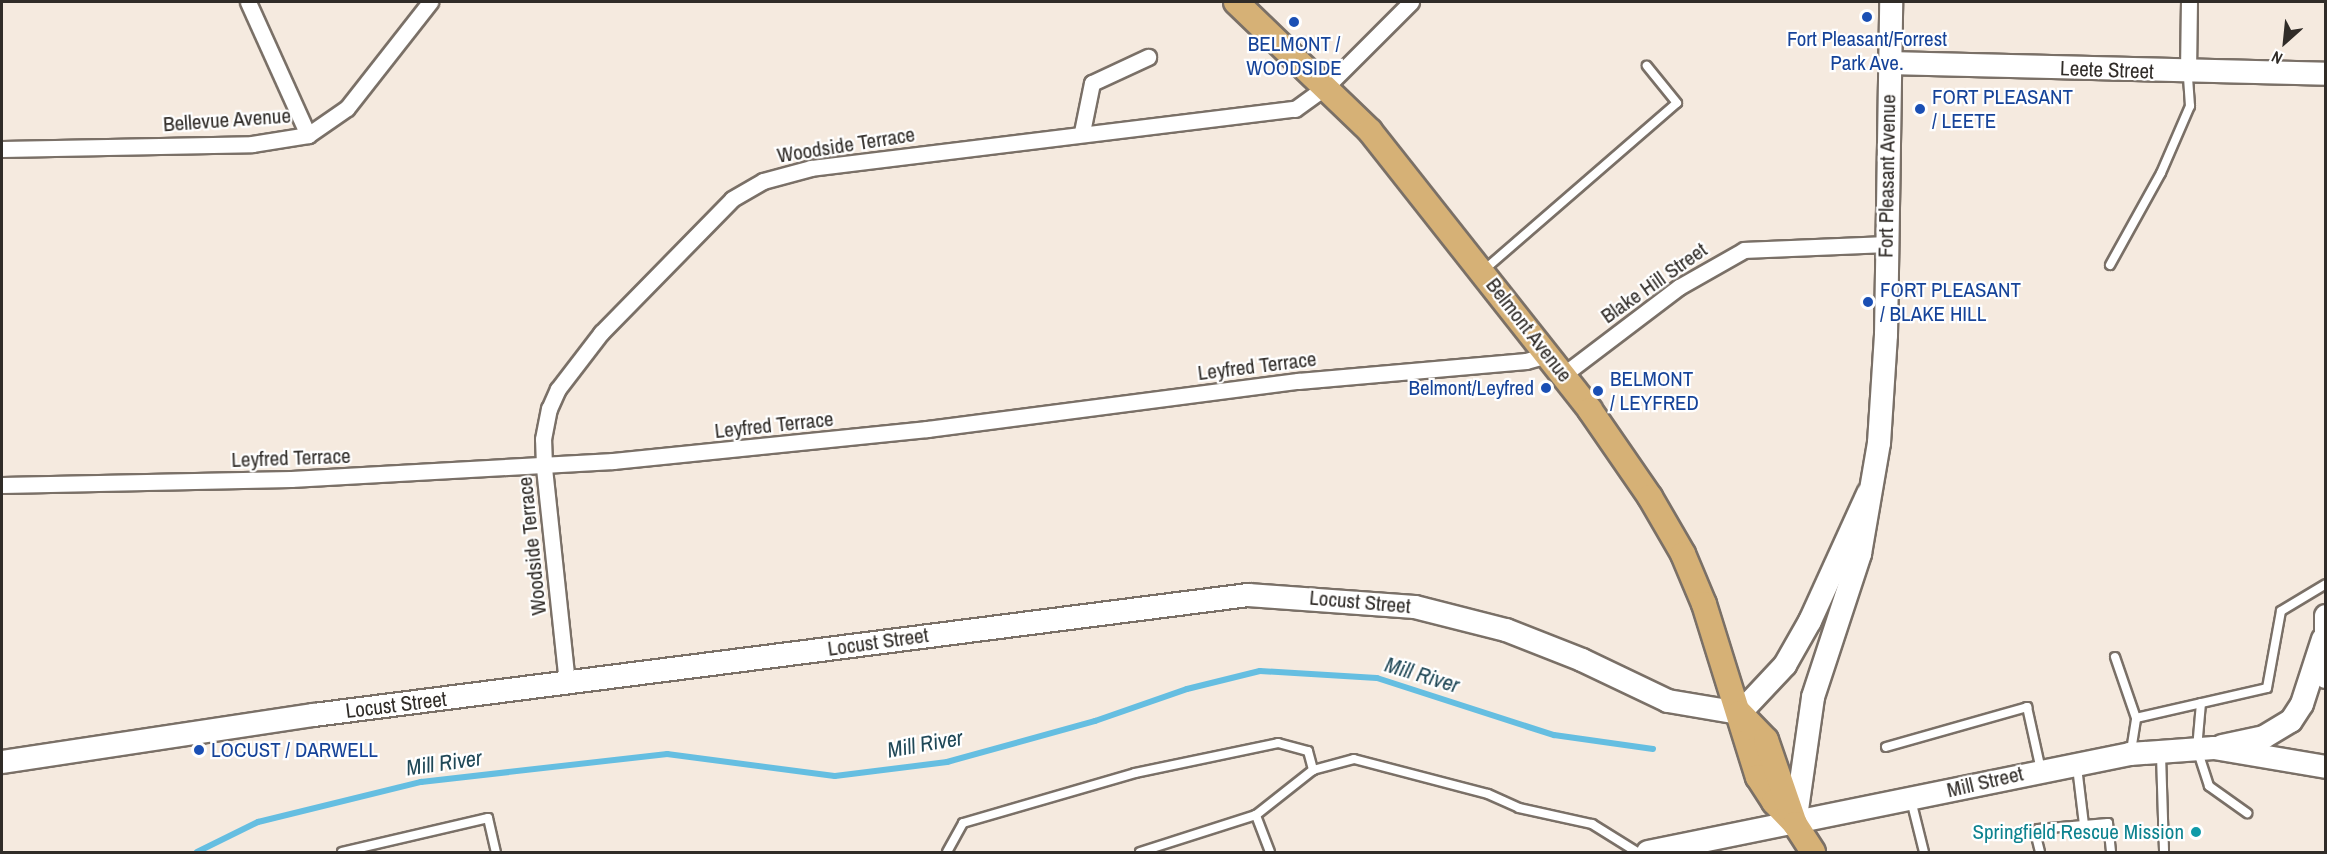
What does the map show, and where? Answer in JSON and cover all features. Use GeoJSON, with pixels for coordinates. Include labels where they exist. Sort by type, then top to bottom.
{"type":"FeatureCollection","features":[{"type":"Feature","properties":{"kind":"main road","name":"Belmont Avenue"},"geometry":{"type":"LineString","coordinates":[[1236,2],[1327,86],[1370,131],[1563,375],[1650,497],[1683,554],[1704,604],[1740,713]]}},
{"type":"Feature","properties":{"kind":"main road"},"geometry":{"type":"LineString","coordinates":[[1740,713],[1766,740],[1795,824],[1813,852]]}},
{"type":"Feature","properties":{"kind":"street"},"geometry":{"type":"LineString","coordinates":[[248,2],[308,135]]}},
{"type":"Feature","properties":{"kind":"street","name":"Bellevue Avenue"},"geometry":{"type":"LineString","coordinates":[[2,149],[252,144],[308,135],[346,108],[430,2]]}},
{"type":"Feature","properties":{"kind":"street","name":"Woodside Terrace"},"geometry":{"type":"LineString","coordinates":[[567,683],[544,466],[546,417],[565,379],[632,300],[695,233],[738,194],[773,177],[811,168],[1082,132],[1295,109],[1327,86],[1411,2]]}},
{"type":"Feature","properties":{"kind":"street","name":"Fort Pleasant Avenue"},"geometry":{"type":"LineString","coordinates":[[1795,824],[1813,697],[1860,554],[1868,494],[1879,443],[1886,335],[1891,2]]}},
{"type":"Feature","properties":{"kind":"street"},"geometry":{"type":"LineString","coordinates":[[2188,72],[2189,2]]}},
{"type":"Feature","properties":{"kind":"street"},"geometry":{"type":"LineString","coordinates":[[1082,132],[1092,83],[1148,57]]}},
{"type":"Feature","properties":{"kind":"street","name":"Leete Street"},"geometry":{"type":"LineString","coordinates":[[1889,63],[2325,74]]}},
{"type":"Feature","properties":{"kind":"street","name":"Blake Hill Street"},"geometry":{"type":"LineString","coordinates":[[1563,375],[1679,287],[1744,250],[1886,244]]}},
{"type":"Feature","properties":{"kind":"street","name":"Leyfred Terrace"},"geometry":{"type":"LineString","coordinates":[[2,485],[268,480],[544,466],[822,441],[1298,381],[1526,361],[1547,355]]}},
{"type":"Feature","properties":{"kind":"street","name":"Fort Pleasant Avenue"},"geometry":{"type":"LineString","coordinates":[[1740,713],[1785,665],[1810,621],[1868,494]]}},
{"type":"Feature","properties":{"kind":"street","name":"Locust Street"},"geometry":{"type":"LineString","coordinates":[[2,762],[314,715],[1248,595],[1415,607],[1506,630],[1582,660],[1668,700],[1740,713]]}},
{"type":"Feature","properties":{"kind":"street"},"geometry":{"type":"LineString","coordinates":[[2325,616],[2325,677]]}},
{"type":"Feature","properties":{"kind":"street"},"geometry":{"type":"LineString","coordinates":[[2205,748],[2264,737],[2291,721],[2302,704],[2324,639]]}},
{"type":"Feature","properties":{"kind":"street","name":"Mill Street"},"geometry":{"type":"LineString","coordinates":[[1648,852],[1718,843],[2041,770],[2130,754],[2205,748],[2325,766]]}},
{"type":"Feature","properties":{"kind":"lane"},"geometry":{"type":"LineString","coordinates":[[1483,271],[1677,103],[1647,66]]}},
{"type":"Feature","properties":{"kind":"lane"},"geometry":{"type":"LineString","coordinates":[[2110,265],[2161,173],[2190,106],[2188,72]]}},
{"type":"Feature","properties":{"kind":"lane"},"geometry":{"type":"LineString","coordinates":[[2136,718],[2266,688],[2281,611],[2325,584]]}},
{"type":"Feature","properties":{"kind":"lane"},"geometry":{"type":"LineString","coordinates":[[2115,657],[2136,718],[2130,754]]}},
{"type":"Feature","properties":{"kind":"lane"},"geometry":{"type":"LineString","coordinates":[[2200,703],[2209,786],[2247,813]]}},
{"type":"Feature","properties":{"kind":"lane"},"geometry":{"type":"LineString","coordinates":[[1886,747],[2027,707],[2041,770]]}},
{"type":"Feature","properties":{"kind":"lane"},"geometry":{"type":"LineString","coordinates":[[947,852],[963,823],[1135,773],[1278,743],[1308,751],[1313,770]]}},
{"type":"Feature","properties":{"kind":"lane"},"geometry":{"type":"LineString","coordinates":[[2161,751],[2164,852]]}},
{"type":"Feature","properties":{"kind":"lane"},"geometry":{"type":"LineString","coordinates":[[1140,852],[1256,815],[1313,770],[1354,759],[1488,794],[1519,808],[1592,824],[1637,852]]}},
{"type":"Feature","properties":{"kind":"lane"},"geometry":{"type":"LineString","coordinates":[[2076,763],[2084,825]]}},
{"type":"Feature","properties":{"kind":"lane"},"geometry":{"type":"LineString","coordinates":[[1910,799],[1924,852]]}},
{"type":"Feature","properties":{"kind":"lane"},"geometry":{"type":"LineString","coordinates":[[1256,815],[1270,852]]}},
{"type":"Feature","properties":{"kind":"lane"},"geometry":{"type":"LineString","coordinates":[[342,852],[488,818],[496,852]]}},
{"type":"Feature","properties":{"kind":"lane"},"geometry":{"type":"LineString","coordinates":[[2040,852],[2035,832],[2038,829],[2108,823],[2111,852]]}},
{"type":"Feature","properties":{"kind":"waterway","name":"Mill River"},"geometry":{"type":"LineString","coordinates":[[197,852],[258,822],[421,782],[667,754],[835,776],[947,762],[1095,721],[1187,689],[1260,671],[1377,678],[1554,735],[1653,749]]}},
{"type":"Feature","properties":{"kind":"place","name":"Fort Pleasant/Forrest Park Ave."},"geometry":{"type":"Point","coordinates":[1867,17]}},
{"type":"Feature","properties":{"kind":"place","name":"BELMONT / WOODSIDE"},"geometry":{"type":"Point","coordinates":[1294,22]}},
{"type":"Feature","properties":{"kind":"place","name":"FORT PLEASANT / LEETE"},"geometry":{"type":"Point","coordinates":[1920,109]}},
{"type":"Feature","properties":{"kind":"place","name":"FORT PLEASANT / BLAKE HILL"},"geometry":{"type":"Point","coordinates":[1868,302]}},
{"type":"Feature","properties":{"kind":"place","name":"Belmont/Leyfred"},"geometry":{"type":"Point","coordinates":[1546,388]}},
{"type":"Feature","properties":{"kind":"place","name":"BELMONT / LEYFRED"},"geometry":{"type":"Point","coordinates":[1598,391]}},
{"type":"Feature","properties":{"kind":"place","name":"LOCUST / DARWELL"},"geometry":{"type":"Point","coordinates":[199,750]}},
{"type":"Feature","properties":{"kind":"place","name":"Springfield Rescue Mission"},"geometry":{"type":"Point","coordinates":[2196,832]}}]}
